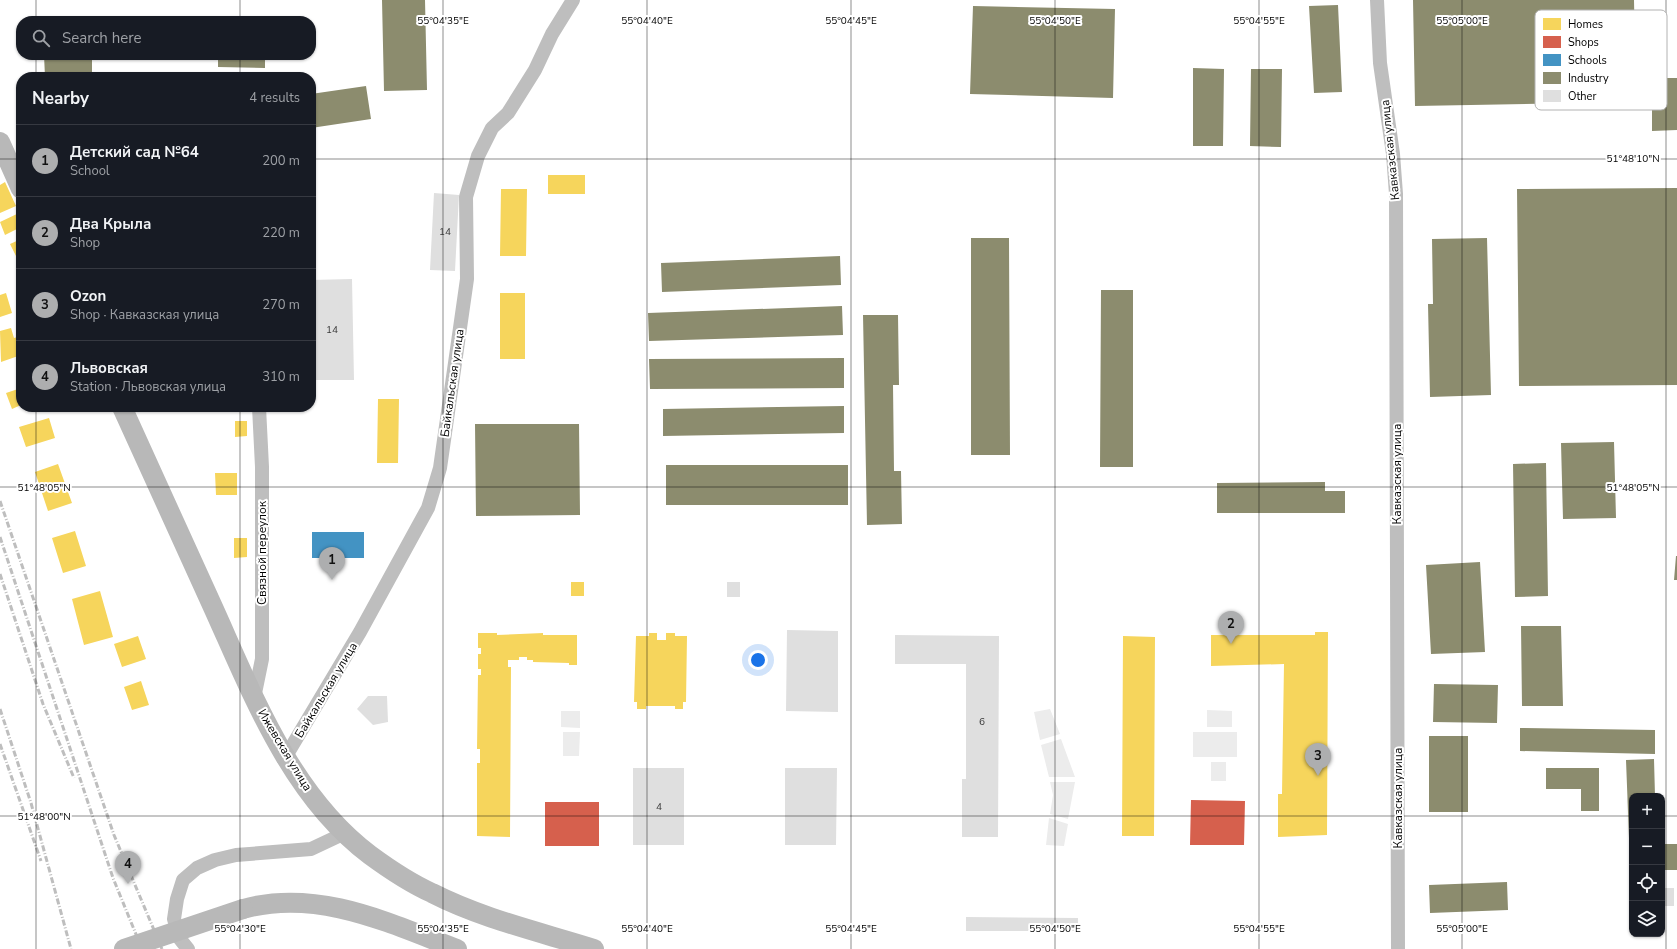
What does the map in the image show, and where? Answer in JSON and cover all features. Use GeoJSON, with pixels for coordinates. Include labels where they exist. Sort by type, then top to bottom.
{"type":"FeatureCollection","features":[{"type":"Feature","properties":{"kind":"street","name":"Байкальская улица"},"geometry":{"type":"LineString","coordinates":[[286,756],[360,632],[428,508],[440,468],[467,279],[466,197],[478,156],[492,128],[508,113],[535,70],[552,34],[574,0]]}},
{"type":"Feature","properties":{"kind":"street","name":"Кавказская улица"},"geometry":{"type":"LineString","coordinates":[[1377,0],[1380,63],[1393,154],[1396,194],[1398,949]]}},
{"type":"Feature","properties":{"kind":"street"},"geometry":{"type":"LineString","coordinates":[[0,142],[16,178]]}},
{"type":"Feature","properties":{"kind":"street","name":"Ижевская улица"},"geometry":{"type":"LineString","coordinates":[[124,412],[254,698],[286,756],[310,794],[345,833],[369,854],[431,893],[474,911],[588,948]]}},
{"type":"Feature","properties":{"kind":"street","name":"Связной переулок"},"geometry":{"type":"LineString","coordinates":[[254,698],[262,659],[262,467],[259,412]]}},
{"type":"Feature","properties":{"kind":"street"},"geometry":{"type":"LineString","coordinates":[[188,949],[180,939],[174,919],[177,899],[183,880],[197,868],[215,860],[236,855],[310,849],[345,833]]}},
{"type":"Feature","properties":{"kind":"street"},"geometry":{"type":"LineString","coordinates":[[124,949],[243,909],[254,906],[289,903],[329,905],[368,915],[457,949]]}},
{"type":"Feature","properties":{"kind":"shaded area"},"geometry":{"type":"Polygon","coordinates":[[[1050,709],[1060,734],[1040,740],[1034,712],[1050,709]]]}},
{"type":"Feature","properties":{"kind":"shaded area"},"geometry":{"type":"Polygon","coordinates":[[[1207,710],[1232,711],[1232,727],[1207,727],[1207,710]]]}},
{"type":"Feature","properties":{"kind":"shaded area"},"geometry":{"type":"Polygon","coordinates":[[[561,711],[580,711],[580,728],[561,727],[561,711]]]}},
{"type":"Feature","properties":{"kind":"shaded area"},"geometry":{"type":"Polygon","coordinates":[[[563,732],[580,732],[579,756],[563,756],[563,732]]]}},
{"type":"Feature","properties":{"kind":"shaded area"},"geometry":{"type":"Polygon","coordinates":[[[1193,732],[1237,732],[1237,757],[1193,757],[1193,732]]]}},
{"type":"Feature","properties":{"kind":"shaded area"},"geometry":{"type":"Polygon","coordinates":[[[1061,739],[1075,777],[1049,777],[1041,745],[1061,739]]]}},
{"type":"Feature","properties":{"kind":"shaded area"},"geometry":{"type":"Polygon","coordinates":[[[1211,762],[1226,762],[1226,781],[1211,781],[1211,762]]]}},
{"type":"Feature","properties":{"kind":"shaded area"},"geometry":{"type":"Polygon","coordinates":[[[1050,782],[1075,782],[1068,819],[1050,814],[1053,795],[1050,782]]]}},
{"type":"Feature","properties":{"kind":"shaded area"},"geometry":{"type":"Polygon","coordinates":[[[1049,818],[1068,824],[1064,846],[1046,845],[1049,818]]]}},
{"type":"Feature","properties":{"kind":"building: Homes"},"geometry":{"type":"Polygon","coordinates":[[[548,175],[585,175],[585,194],[548,194],[548,175]]]}},
{"type":"Feature","properties":{"kind":"building: Homes"},"geometry":{"type":"Polygon","coordinates":[[[5,182],[16,206],[0,213],[0,185],[5,182]]]}},
{"type":"Feature","properties":{"kind":"building: Homes"},"geometry":{"type":"Polygon","coordinates":[[[501,189],[527,189],[526,256],[500,256],[501,189]]]}},
{"type":"Feature","properties":{"kind":"building: Homes"},"geometry":{"type":"Polygon","coordinates":[[[16,214],[16,230],[5,235],[0,222],[16,214]]]}},
{"type":"Feature","properties":{"kind":"building: Homes"},"geometry":{"type":"Polygon","coordinates":[[[16,241],[16,256],[10,244],[16,241]]]}},
{"type":"Feature","properties":{"kind":"building: Homes"},"geometry":{"type":"Polygon","coordinates":[[[6,293],[12,313],[0,317],[0,295],[6,293]]]}},
{"type":"Feature","properties":{"kind":"building: Homes"},"geometry":{"type":"Polygon","coordinates":[[[500,293],[525,293],[525,359],[500,359],[500,293]]]}},
{"type":"Feature","properties":{"kind":"building: Homes"},"geometry":{"type":"Polygon","coordinates":[[[11,328],[14,338],[16,337],[16,357],[1,362],[0,331],[11,328]]]}},
{"type":"Feature","properties":{"kind":"building: Homes"},"geometry":{"type":"Polygon","coordinates":[[[16,390],[16,407],[12,409],[6,393],[16,390]]]}},
{"type":"Feature","properties":{"kind":"building: Homes"},"geometry":{"type":"Polygon","coordinates":[[[378,399],[399,399],[398,463],[377,463],[378,399]]]}},
{"type":"Feature","properties":{"kind":"building: Homes"},"geometry":{"type":"Polygon","coordinates":[[[49,418],[55,438],[26,447],[19,427],[49,418]]]}},
{"type":"Feature","properties":{"kind":"building: Homes"},"geometry":{"type":"Polygon","coordinates":[[[235,421],[247,421],[247,436],[235,437],[235,421]]]}},
{"type":"Feature","properties":{"kind":"building: Homes"},"geometry":{"type":"Polygon","coordinates":[[[58,464],[72,503],[48,511],[35,472],[58,464]]]}},
{"type":"Feature","properties":{"kind":"building: Homes"},"geometry":{"type":"Polygon","coordinates":[[[215,473],[237,473],[237,495],[216,495],[215,473]]]}},
{"type":"Feature","properties":{"kind":"building: Homes"},"geometry":{"type":"Polygon","coordinates":[[[75,531],[86,566],[63,573],[52,538],[75,531]]]}},
{"type":"Feature","properties":{"kind":"building: Homes"},"geometry":{"type":"Polygon","coordinates":[[[234,538],[247,538],[247,557],[234,558],[234,538]]]}},
{"type":"Feature","properties":{"kind":"building: Homes"},"geometry":{"type":"Polygon","coordinates":[[[571,582],[584,582],[584,596],[571,596],[571,582]]]}},
{"type":"Feature","properties":{"kind":"building: Homes"},"geometry":{"type":"Polygon","coordinates":[[[100,591],[113,637],[84,645],[72,599],[100,591]]]}},
{"type":"Feature","properties":{"kind":"building: Homes"},"geometry":{"type":"Polygon","coordinates":[[[1315,632],[1328,632],[1327,835],[1278,837],[1278,794],[1282,794],[1284,664],[1211,666],[1211,635],[1315,635],[1315,632]]]}},
{"type":"Feature","properties":{"kind":"building: Homes"},"geometry":{"type":"Polygon","coordinates":[[[478,633],[497,633],[497,635],[543,633],[543,635],[577,635],[577,665],[569,665],[569,663],[533,662],[533,660],[527,660],[527,657],[519,657],[519,660],[508,660],[508,667],[511,667],[510,837],[477,836],[477,763],[480,763],[480,749],[477,749],[478,675],[481,675],[481,669],[478,669],[478,654],[481,654],[481,648],[478,648],[478,633]]]}},
{"type":"Feature","properties":{"kind":"building: Homes"},"geometry":{"type":"Polygon","coordinates":[[[649,633],[657,633],[657,640],[666,640],[666,633],[675,633],[675,636],[687,636],[686,702],[683,702],[683,709],[675,709],[675,706],[646,706],[646,709],[637,709],[637,702],[634,702],[636,636],[649,636],[649,633]]]}},
{"type":"Feature","properties":{"kind":"building: Homes"},"geometry":{"type":"Polygon","coordinates":[[[138,636],[146,659],[122,667],[114,644],[138,636]]]}},
{"type":"Feature","properties":{"kind":"building: Homes"},"geometry":{"type":"Polygon","coordinates":[[[1123,636],[1155,637],[1154,836],[1122,836],[1123,636]]]}},
{"type":"Feature","properties":{"kind":"building: Homes"},"geometry":{"type":"Polygon","coordinates":[[[141,681],[149,705],[132,710],[124,687],[141,681]]]}},
{"type":"Feature","properties":{"kind":"building: Shops"},"geometry":{"type":"Polygon","coordinates":[[[1191,800],[1245,801],[1244,845],[1190,845],[1191,800]]]}},
{"type":"Feature","properties":{"kind":"building: Shops"},"geometry":{"type":"Polygon","coordinates":[[[545,802],[599,802],[599,846],[545,846],[545,802]]]}},
{"type":"Feature","properties":{"kind":"building: Schools"},"geometry":{"type":"Polygon","coordinates":[[[312,532],[364,532],[364,558],[312,558],[312,532]]]}},
{"type":"Feature","properties":{"kind":"building: Industry"},"geometry":{"type":"Polygon","coordinates":[[[382,0],[425,0],[427,90],[384,91],[382,0]]]}},
{"type":"Feature","properties":{"kind":"building: Industry"},"geometry":{"type":"Polygon","coordinates":[[[1413,0],[1634,0],[1634,10],[1535,10],[1535,104],[1415,106],[1413,0]]]}},
{"type":"Feature","properties":{"kind":"building: Industry"},"geometry":{"type":"Polygon","coordinates":[[[1338,5],[1342,92],[1314,93],[1309,6],[1338,5]]]}},
{"type":"Feature","properties":{"kind":"building: Industry"},"geometry":{"type":"Polygon","coordinates":[[[973,6],[1115,9],[1113,98],[970,94],[973,6]]]}},
{"type":"Feature","properties":{"kind":"building: Industry"},"geometry":{"type":"Polygon","coordinates":[[[44,60],[92,60],[92,72],[45,72],[44,60]]]}},
{"type":"Feature","properties":{"kind":"building: Industry"},"geometry":{"type":"Polygon","coordinates":[[[218,60],[265,60],[265,68],[218,67],[218,60]]]}},
{"type":"Feature","properties":{"kind":"building: Industry"},"geometry":{"type":"Polygon","coordinates":[[[1193,68],[1224,69],[1223,146],[1193,146],[1193,68]]]}},
{"type":"Feature","properties":{"kind":"building: Industry"},"geometry":{"type":"Polygon","coordinates":[[[1251,69],[1282,69],[1281,147],[1250,146],[1251,69]]]}},
{"type":"Feature","properties":{"kind":"building: Industry"},"geometry":{"type":"Polygon","coordinates":[[[1667,78],[1677,78],[1677,130],[1652,131],[1652,110],[1667,110],[1667,78]]]}},
{"type":"Feature","properties":{"kind":"building: Industry"},"geometry":{"type":"Polygon","coordinates":[[[366,86],[371,119],[316,127],[316,93],[366,86]]]}},
{"type":"Feature","properties":{"kind":"building: Industry"},"geometry":{"type":"Polygon","coordinates":[[[1677,188],[1677,385],[1519,386],[1517,189],[1677,188]]]}},
{"type":"Feature","properties":{"kind":"building: Industry"},"geometry":{"type":"Polygon","coordinates":[[[971,238],[1009,238],[1010,455],[971,455],[971,238]]]}},
{"type":"Feature","properties":{"kind":"building: Industry"},"geometry":{"type":"Polygon","coordinates":[[[1487,238],[1491,395],[1430,397],[1428,304],[1433,304],[1432,239],[1487,238]]]}},
{"type":"Feature","properties":{"kind":"building: Industry"},"geometry":{"type":"Polygon","coordinates":[[[840,256],[841,285],[662,292],[661,263],[840,256]]]}},
{"type":"Feature","properties":{"kind":"building: Industry"},"geometry":{"type":"Polygon","coordinates":[[[1101,290],[1133,290],[1133,467],[1100,467],[1101,290]]]}},
{"type":"Feature","properties":{"kind":"building: Industry"},"geometry":{"type":"Polygon","coordinates":[[[842,306],[843,335],[649,341],[648,313],[842,306]]]}},
{"type":"Feature","properties":{"kind":"building: Industry"},"geometry":{"type":"Polygon","coordinates":[[[863,315],[898,315],[899,385],[893,385],[894,471],[901,471],[902,524],[867,525],[863,315]]]}},
{"type":"Feature","properties":{"kind":"building: Industry"},"geometry":{"type":"Polygon","coordinates":[[[844,358],[844,388],[650,389],[649,359],[844,358]]]}},
{"type":"Feature","properties":{"kind":"building: Industry"},"geometry":{"type":"Polygon","coordinates":[[[844,406],[844,433],[663,436],[663,409],[844,406]]]}},
{"type":"Feature","properties":{"kind":"building: Industry"},"geometry":{"type":"Polygon","coordinates":[[[475,424],[579,424],[580,515],[476,516],[475,424]]]}},
{"type":"Feature","properties":{"kind":"building: Industry"},"geometry":{"type":"Polygon","coordinates":[[[1614,442],[1616,518],[1563,519],[1561,443],[1614,442]]]}},
{"type":"Feature","properties":{"kind":"building: Industry"},"geometry":{"type":"Polygon","coordinates":[[[1546,463],[1548,596],[1515,597],[1513,464],[1546,463]]]}},
{"type":"Feature","properties":{"kind":"building: Industry"},"geometry":{"type":"Polygon","coordinates":[[[666,465],[848,465],[848,505],[666,505],[666,465]]]}},
{"type":"Feature","properties":{"kind":"building: Industry"},"geometry":{"type":"Polygon","coordinates":[[[1325,482],[1325,491],[1345,491],[1345,513],[1217,513],[1217,483],[1325,482]]]}},
{"type":"Feature","properties":{"kind":"building: Industry"},"geometry":{"type":"Polygon","coordinates":[[[1676,556],[1677,580],[1674,580],[1676,556]]]}},
{"type":"Feature","properties":{"kind":"building: Industry"},"geometry":{"type":"Polygon","coordinates":[[[1480,562],[1485,652],[1431,654],[1426,565],[1480,562]]]}},
{"type":"Feature","properties":{"kind":"building: Industry"},"geometry":{"type":"Polygon","coordinates":[[[1521,626],[1561,626],[1563,706],[1522,706],[1521,626]]]}},
{"type":"Feature","properties":{"kind":"building: Industry"},"geometry":{"type":"Polygon","coordinates":[[[1434,684],[1498,685],[1497,723],[1433,722],[1434,684]]]}},
{"type":"Feature","properties":{"kind":"building: Industry"},"geometry":{"type":"Polygon","coordinates":[[[1520,728],[1655,730],[1655,754],[1520,751],[1520,728]]]}},
{"type":"Feature","properties":{"kind":"building: Industry"},"geometry":{"type":"Polygon","coordinates":[[[1429,736],[1468,736],[1468,812],[1429,812],[1429,736]]]}},
{"type":"Feature","properties":{"kind":"building: Industry"},"geometry":{"type":"Polygon","coordinates":[[[1654,759],[1655,793],[1629,793],[1629,838],[1626,760],[1654,759]]]}},
{"type":"Feature","properties":{"kind":"building: Industry"},"geometry":{"type":"Polygon","coordinates":[[[1546,768],[1599,768],[1599,811],[1581,811],[1581,789],[1546,789],[1546,768]]]}},
{"type":"Feature","properties":{"kind":"building: Industry"},"geometry":{"type":"Polygon","coordinates":[[[1665,844],[1677,844],[1677,870],[1665,870],[1665,844]]]}},
{"type":"Feature","properties":{"kind":"building: Industry"},"geometry":{"type":"Polygon","coordinates":[[[1507,882],[1508,910],[1430,913],[1429,885],[1507,882]]]}},
{"type":"Feature","properties":{"kind":"building: Other"},"geometry":{"type":"Polygon","coordinates":[[[434,193],[459,195],[455,271],[430,270],[434,193]]]}},
{"type":"Feature","properties":{"kind":"building: Other"},"geometry":{"type":"Polygon","coordinates":[[[352,279],[354,380],[316,380],[316,280],[352,279]]]}},
{"type":"Feature","properties":{"kind":"building: Other"},"geometry":{"type":"Polygon","coordinates":[[[727,582],[740,582],[740,597],[727,597],[727,582]]]}},
{"type":"Feature","properties":{"kind":"building: Other"},"geometry":{"type":"Polygon","coordinates":[[[787,630],[838,631],[838,712],[786,711],[787,630]]]}},
{"type":"Feature","properties":{"kind":"building: Other"},"geometry":{"type":"Polygon","coordinates":[[[895,635],[999,636],[998,837],[962,837],[962,779],[966,779],[966,664],[895,664],[895,635]]]}},
{"type":"Feature","properties":{"kind":"building: Other"},"geometry":{"type":"Polygon","coordinates":[[[368,696],[387,696],[388,722],[373,725],[357,709],[368,696]]]}},
{"type":"Feature","properties":{"kind":"building: Other"},"geometry":{"type":"Polygon","coordinates":[[[633,768],[684,768],[684,845],[633,845],[633,768]]]}},
{"type":"Feature","properties":{"kind":"building: Other"},"geometry":{"type":"Polygon","coordinates":[[[785,768],[837,768],[836,845],[785,845],[785,768]]]}},
{"type":"Feature","properties":{"kind":"building: Other"},"geometry":{"type":"Polygon","coordinates":[[[1665,888],[1674,888],[1674,906],[1665,906],[1665,888]]]}},
{"type":"Feature","properties":{"kind":"building: Other"},"geometry":{"type":"Polygon","coordinates":[[[966,917],[1078,918],[1078,931],[966,931],[966,917]]]}},
{"type":"Feature","properties":{"kind":"railway"},"geometry":{"type":"LineString","coordinates":[[0,501],[114,835],[162,949]]}},
{"type":"Feature","properties":{"kind":"railway"},"geometry":{"type":"LineString","coordinates":[[0,537],[113,878],[142,949]]}},
{"type":"Feature","properties":{"kind":"railway"},"geometry":{"type":"LineString","coordinates":[[0,574],[43,704],[74,778]]}},
{"type":"Feature","properties":{"kind":"railway"},"geometry":{"type":"LineString","coordinates":[[0,709],[31,803],[71,949]]}},
{"type":"Feature","properties":{"kind":"railway"},"geometry":{"type":"LineString","coordinates":[[0,744],[41,861]]}},
{"type":"Feature","properties":{"kind":"place","name":"Детский сад №64"},"geometry":{"type":"Point","coordinates":[332,580]}},
{"type":"Feature","properties":{"kind":"place","name":"Два Крыла"},"geometry":{"type":"Point","coordinates":[1231,644]}},
{"type":"Feature","properties":{"kind":"place","name":"Ozon"},"geometry":{"type":"Point","coordinates":[1318,776]}},
{"type":"Feature","properties":{"kind":"place","name":"Львовская"},"geometry":{"type":"Point","coordinates":[128,884]}}]}
